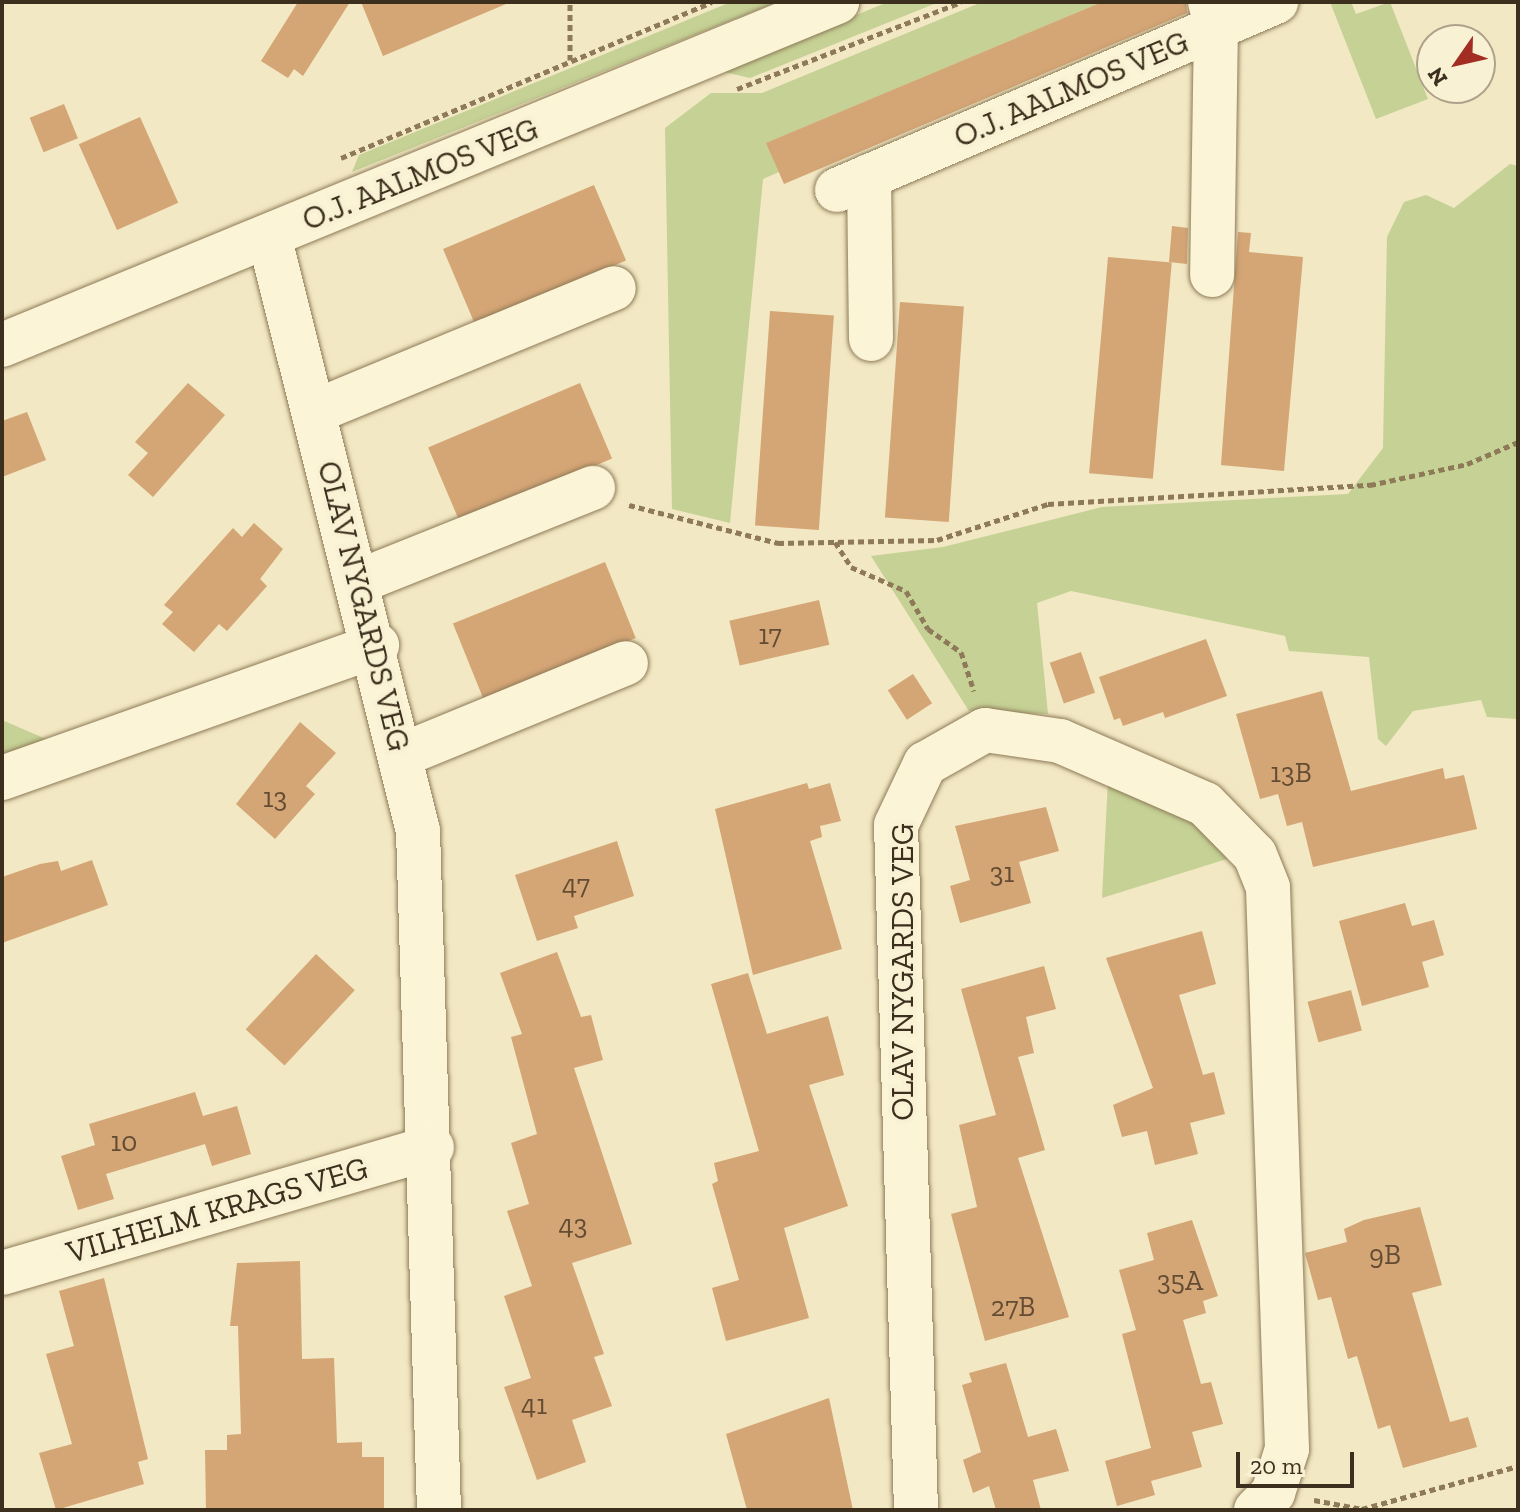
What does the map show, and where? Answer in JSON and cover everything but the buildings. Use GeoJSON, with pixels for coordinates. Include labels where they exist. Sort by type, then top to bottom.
{"type":"FeatureCollection","features":[{"type":"Feature","properties":{"kind":"street","name":"O.J. AALMOS VEG"},"geometry":{"type":"LineString","coordinates":[[2,345],[837,2]]}},
{"type":"Feature","properties":{"kind":"street","name":"O.J. AALMOS VEG"},"geometry":{"type":"LineString","coordinates":[[871,339],[853,183],[1213,14],[1276,2]]}},
{"type":"Feature","properties":{"kind":"street","name":"O.J. AALMOS VEG"},"geometry":{"type":"LineString","coordinates":[[1212,275],[1213,14]]}},
{"type":"Feature","properties":{"kind":"street","name":"OLAV NYGARDS VEG"},"geometry":{"type":"LineString","coordinates":[[269,236],[377,645],[418,831],[432,1147],[439,1510]]}},
{"type":"Feature","properties":{"kind":"street"},"geometry":{"type":"LineString","coordinates":[[316,411],[614,288]]}},
{"type":"Feature","properties":{"kind":"street"},"geometry":{"type":"LineString","coordinates":[[360,581],[593,488]]}},
{"type":"Feature","properties":{"kind":"street"},"geometry":{"type":"LineString","coordinates":[[2,778],[377,645]]}},
{"type":"Feature","properties":{"kind":"street"},"geometry":{"type":"LineString","coordinates":[[402,755],[626,663]]}},
{"type":"Feature","properties":{"kind":"street","name":"OLAV NYGARDS VEG"},"geometry":{"type":"LineString","coordinates":[[916,1510],[896,825],[925,764],[985,730]]}},
{"type":"Feature","properties":{"kind":"street"},"geometry":{"type":"LineString","coordinates":[[985,730],[1060,741],[1205,804],[1255,855],[1268,888],[1287,1449],[1264,1501]]}},
{"type":"Feature","properties":{"kind":"street","name":"VILHELM KRAGS VEG"},"geometry":{"type":"LineString","coordinates":[[2,1273],[432,1147]]}},
{"type":"Feature","properties":{"kind":"path"},"geometry":{"type":"LineString","coordinates":[[570,2],[570,60]]}},
{"type":"Feature","properties":{"kind":"path"},"geometry":{"type":"LineString","coordinates":[[335,169],[355,147],[712,2]]}},
{"type":"Feature","properties":{"kind":"path"},"geometry":{"type":"LineString","coordinates":[[593,488],[626,504],[778,543],[937,540],[1048,504],[1370,485],[1467,464],[1518,442]]}},
{"type":"Feature","properties":{"kind":"path"},"geometry":{"type":"LineString","coordinates":[[835,542],[851,567],[906,591],[928,629],[961,652],[985,730]]}},
{"type":"Feature","properties":{"kind":"path"},"geometry":{"type":"LineString","coordinates":[[1264,1501],[1362,1509],[1518,1466]]}},
{"type":"Feature","properties":{"kind":"green space"},"geometry":{"type":"Polygon","coordinates":[[[731,2],[777,2],[352,172],[359,155],[731,2]]]}},
{"type":"Feature","properties":{"kind":"green space"},"geometry":{"type":"Polygon","coordinates":[[[888,2],[939,2],[750,78],[720,71],[888,2]]]}},
{"type":"Feature","properties":{"kind":"green space"},"geometry":{"type":"Polygon","coordinates":[[[982,2],[1102,2],[767,143],[779,172],[763,179],[730,523],[672,509],[665,128],[711,93],[762,93],[982,2]]]}},
{"type":"Feature","properties":{"kind":"green space"},"geometry":{"type":"Polygon","coordinates":[[[1330,2],[1351,2],[1356,14],[1390,2],[1416,68],[1416,104],[1376,119],[1330,2]]]}},
{"type":"Feature","properties":{"kind":"green space"},"geometry":{"type":"Polygon","coordinates":[[[1510,164],[1518,166],[1518,719],[1487,717],[1481,700],[1413,711],[1386,746],[1378,739],[1369,657],[1289,651],[1285,636],[1071,591],[1037,603],[1048,714],[969,711],[871,556],[943,547],[1102,507],[1348,494],[1383,448],[1387,237],[1404,202],[1426,195],[1454,208],[1510,164]]]}},
{"type":"Feature","properties":{"kind":"green space"},"geometry":{"type":"Polygon","coordinates":[[[2,720],[39,736],[58,744],[2,764],[2,720]]]}},
{"type":"Feature","properties":{"kind":"green space"},"geometry":{"type":"Polygon","coordinates":[[[1108,780],[1204,828],[1230,858],[1102,898],[1108,780]]]}}]}
